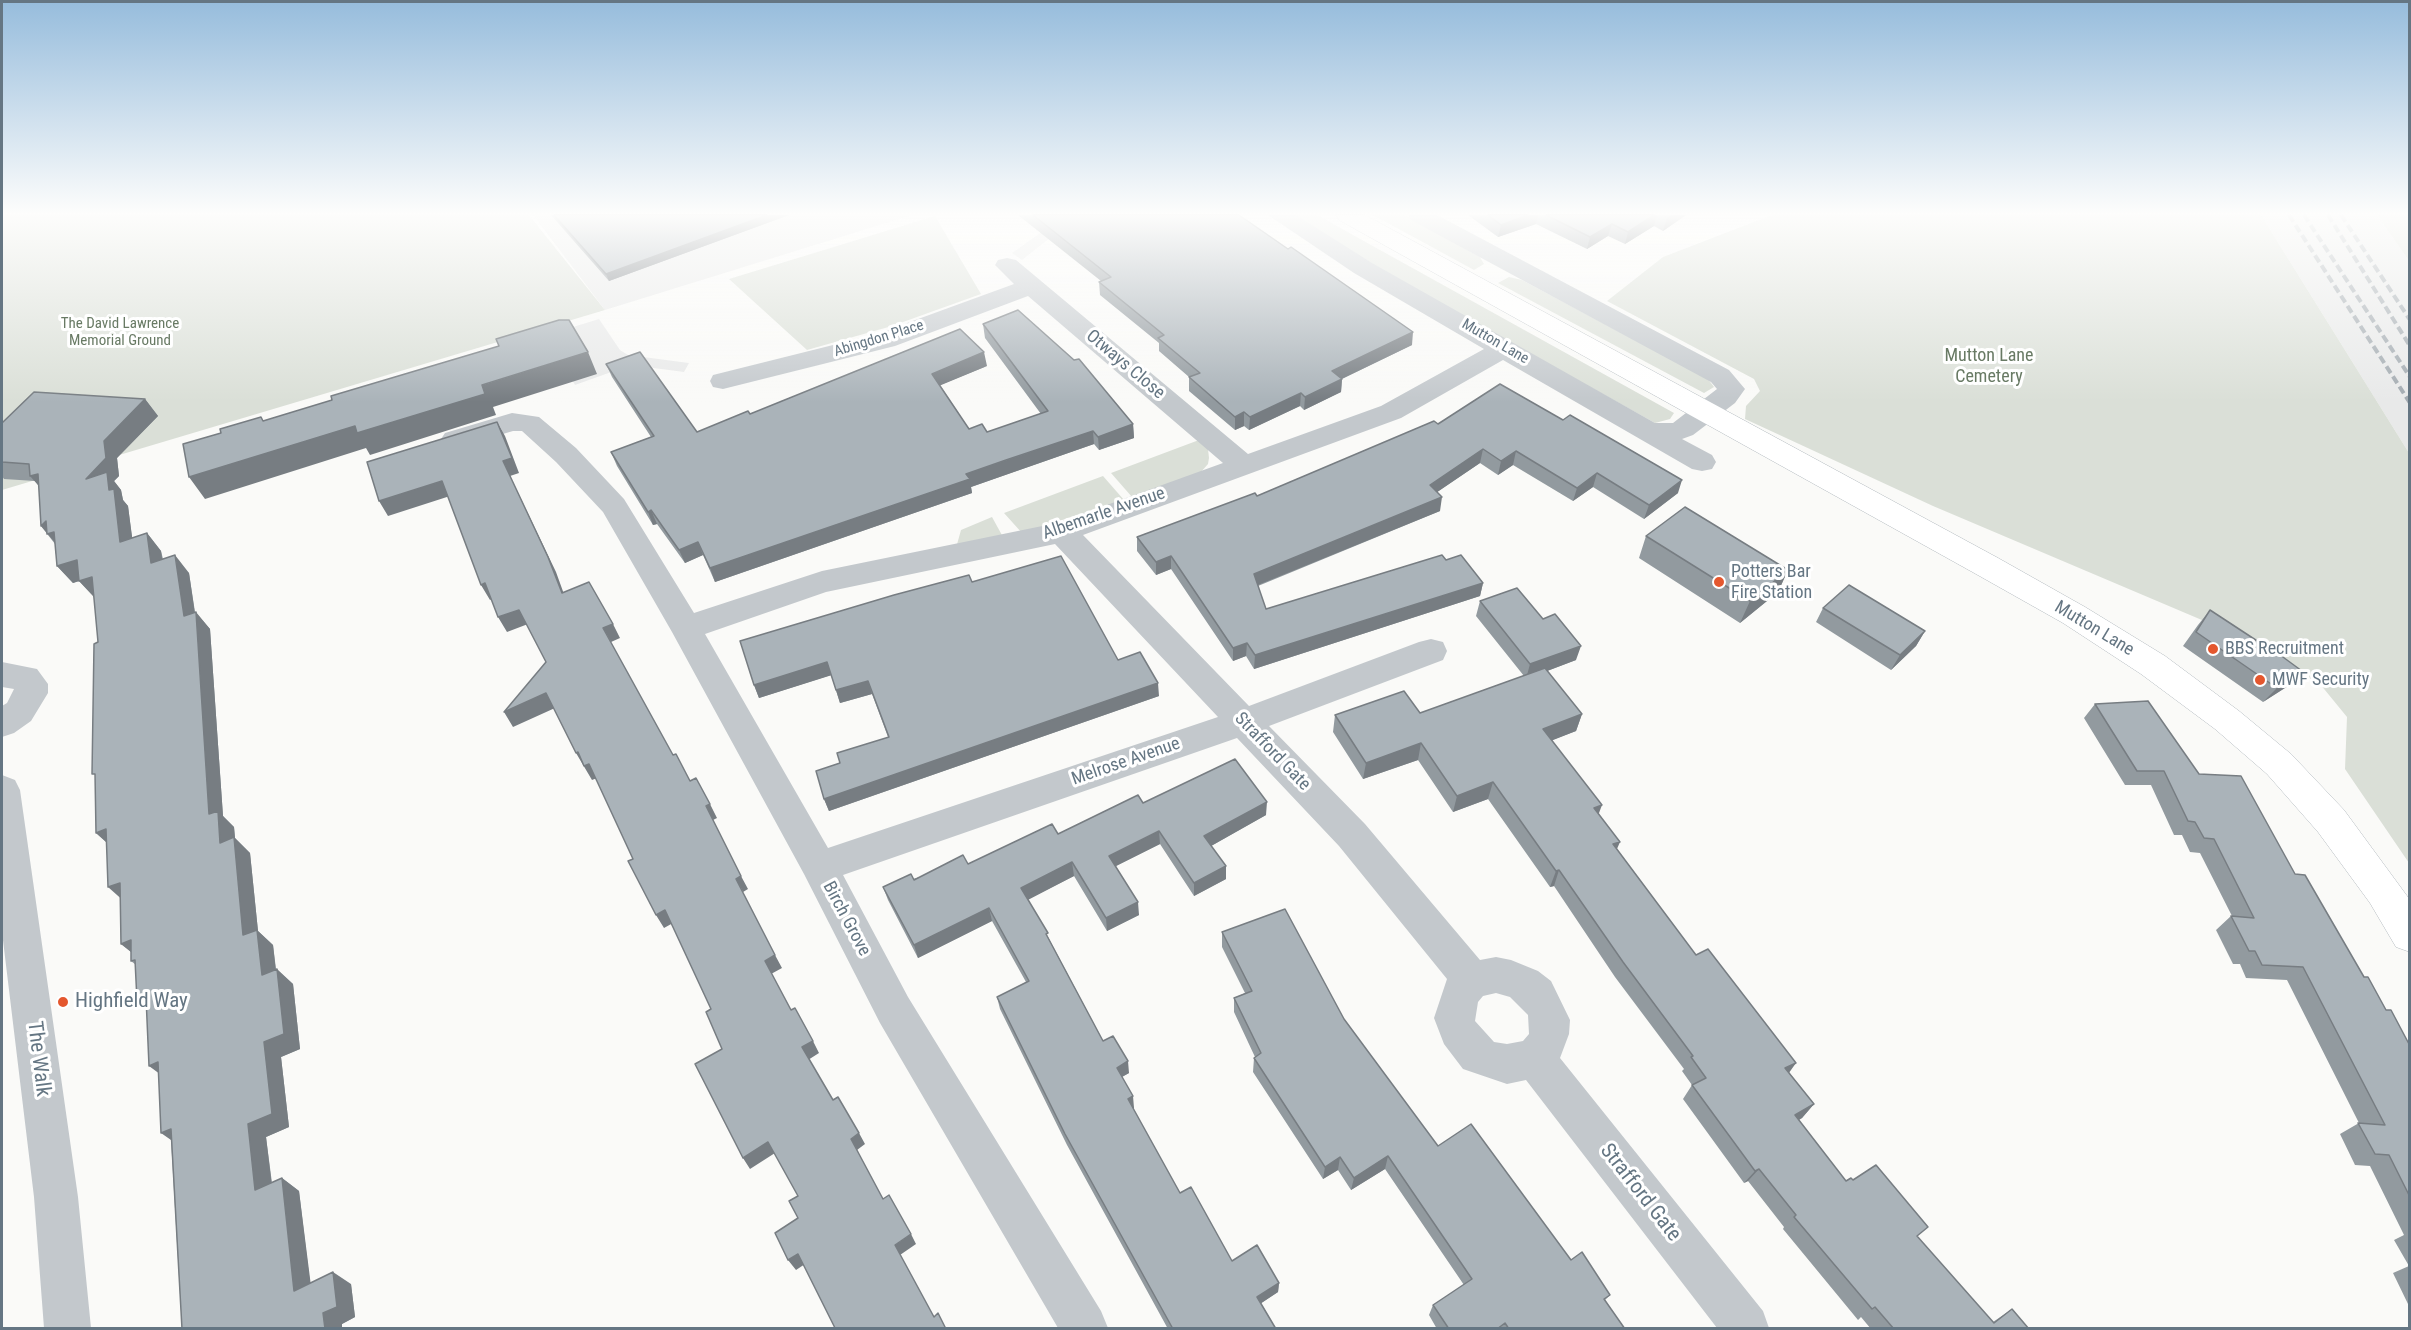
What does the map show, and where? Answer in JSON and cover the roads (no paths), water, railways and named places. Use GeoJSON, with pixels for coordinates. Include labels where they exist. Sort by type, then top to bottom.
{"type":"FeatureCollection","features":[{"type":"Feature","properties":{"kind":"main road","name":"Mutton Lane"},"geometry":{"type":"LineString","coordinates":[[1459,277],[2074,615],[2153,665],[2228,720],[2279,764],[2331,821],[2383,891],[2409,935]]}},
{"type":"Feature","properties":{"kind":"street","name":"Otways Close"},"geometry":{"type":"LineString","coordinates":[[1021,277],[1242,464]]}},
{"type":"Feature","properties":{"kind":"street","name":"Mutton Lane"},"geometry":{"type":"LineString","coordinates":[[1379,277],[1702,462]]}},
{"type":"Feature","properties":{"kind":"street"},"geometry":{"type":"LineString","coordinates":[[1473,285],[1485,277]]}},
{"type":"Feature","properties":{"kind":"street"},"geometry":{"type":"LineString","coordinates":[[1530,277],[1720,376],[1731,389],[1725,397],[1683,429],[1670,433],[1650,432]]}},
{"type":"Feature","properties":{"kind":"street","name":"Abingdon Place"},"geometry":{"type":"LineString","coordinates":[[723,381],[886,339],[1032,286]]}},
{"type":"Feature","properties":{"kind":"street","name":"Albemarle Avenue"},"geometry":{"type":"LineString","coordinates":[[686,628],[822,582],[1062,532],[1242,464],[1391,412],[1505,348]]}},
{"type":"Feature","properties":{"kind":"street","name":"Birch Grove"},"geometry":{"type":"LineString","coordinates":[[429,448],[512,422],[530,423],[566,455],[614,506],[686,628],[819,867],[894,1010],[1084,1329]]}},
{"type":"Feature","properties":{"kind":"street","name":"Strafford Gate"},"geometry":{"type":"LineString","coordinates":[[1062,532],[1383,870],[1472,980]]}},
{"type":"Feature","properties":{"kind":"street","name":"Melrose Avenue"},"geometry":{"type":"LineString","coordinates":[[819,867],[1243,722],[1431,651]]}},
{"type":"Feature","properties":{"kind":"street"},"geometry":{"type":"LineString","coordinates":[[2,675],[25,678],[31,684],[31,693],[19,712],[2,724]]}},
{"type":"Feature","properties":{"kind":"street","name":"The Walk"},"geometry":{"type":"LineString","coordinates":[[2,790],[56,1197],[68,1329]]}},
{"type":"Feature","properties":{"kind":"street"},"geometry":{"type":"LineString","coordinates":[[1496,975],[1511,978],[1537,994],[1550,1020],[1550,1034],[1545,1046],[1535,1058],[1507,1064],[1492,1061],[1478,1055],[1466,1044],[1458,1031],[1454,1018],[1455,1004],[1460,993],[1472,980],[1496,975]]}},
{"type":"Feature","properties":{"kind":"street","name":"Strafford Gate"},"geometry":{"type":"LineString","coordinates":[[1535,1058],[1746,1329]]}},
{"type":"Feature","properties":{"kind":"railway"},"geometry":{"type":"LineString","coordinates":[[2329,277],[2410,403]]}},
{"type":"Feature","properties":{"kind":"railway"},"geometry":{"type":"LineString","coordinates":[[2345,277],[2410,377]]}},
{"type":"Feature","properties":{"kind":"railway"},"geometry":{"type":"LineString","coordinates":[[2367,277],[2410,346]]}},
{"type":"Feature","properties":{"kind":"railway"},"geometry":{"type":"LineString","coordinates":[[2382,277],[2410,320]]}},
{"type":"Feature","properties":{"kind":"place","name":"Potters Bar Fire Station"},"geometry":{"type":"Point","coordinates":[1719,582]}},
{"type":"Feature","properties":{"kind":"place","name":"BBS Recruitment"},"geometry":{"type":"Point","coordinates":[2213,649]}},
{"type":"Feature","properties":{"kind":"place","name":"MWF Security"},"geometry":{"type":"Point","coordinates":[2260,680]}},
{"type":"Feature","properties":{"kind":"place","name":"Highfield Way"},"geometry":{"type":"Point","coordinates":[63,1002]}},
{"type":"Feature","properties":{"kind":"park label","name":"The David Lawrence Memorial Ground"},"geometry":{"type":"Point","coordinates":[120,332]}},
{"type":"Feature","properties":{"kind":"park label","name":"Mutton Lane Cemetery"},"geometry":{"type":"Point","coordinates":[1989,366]}}]}
